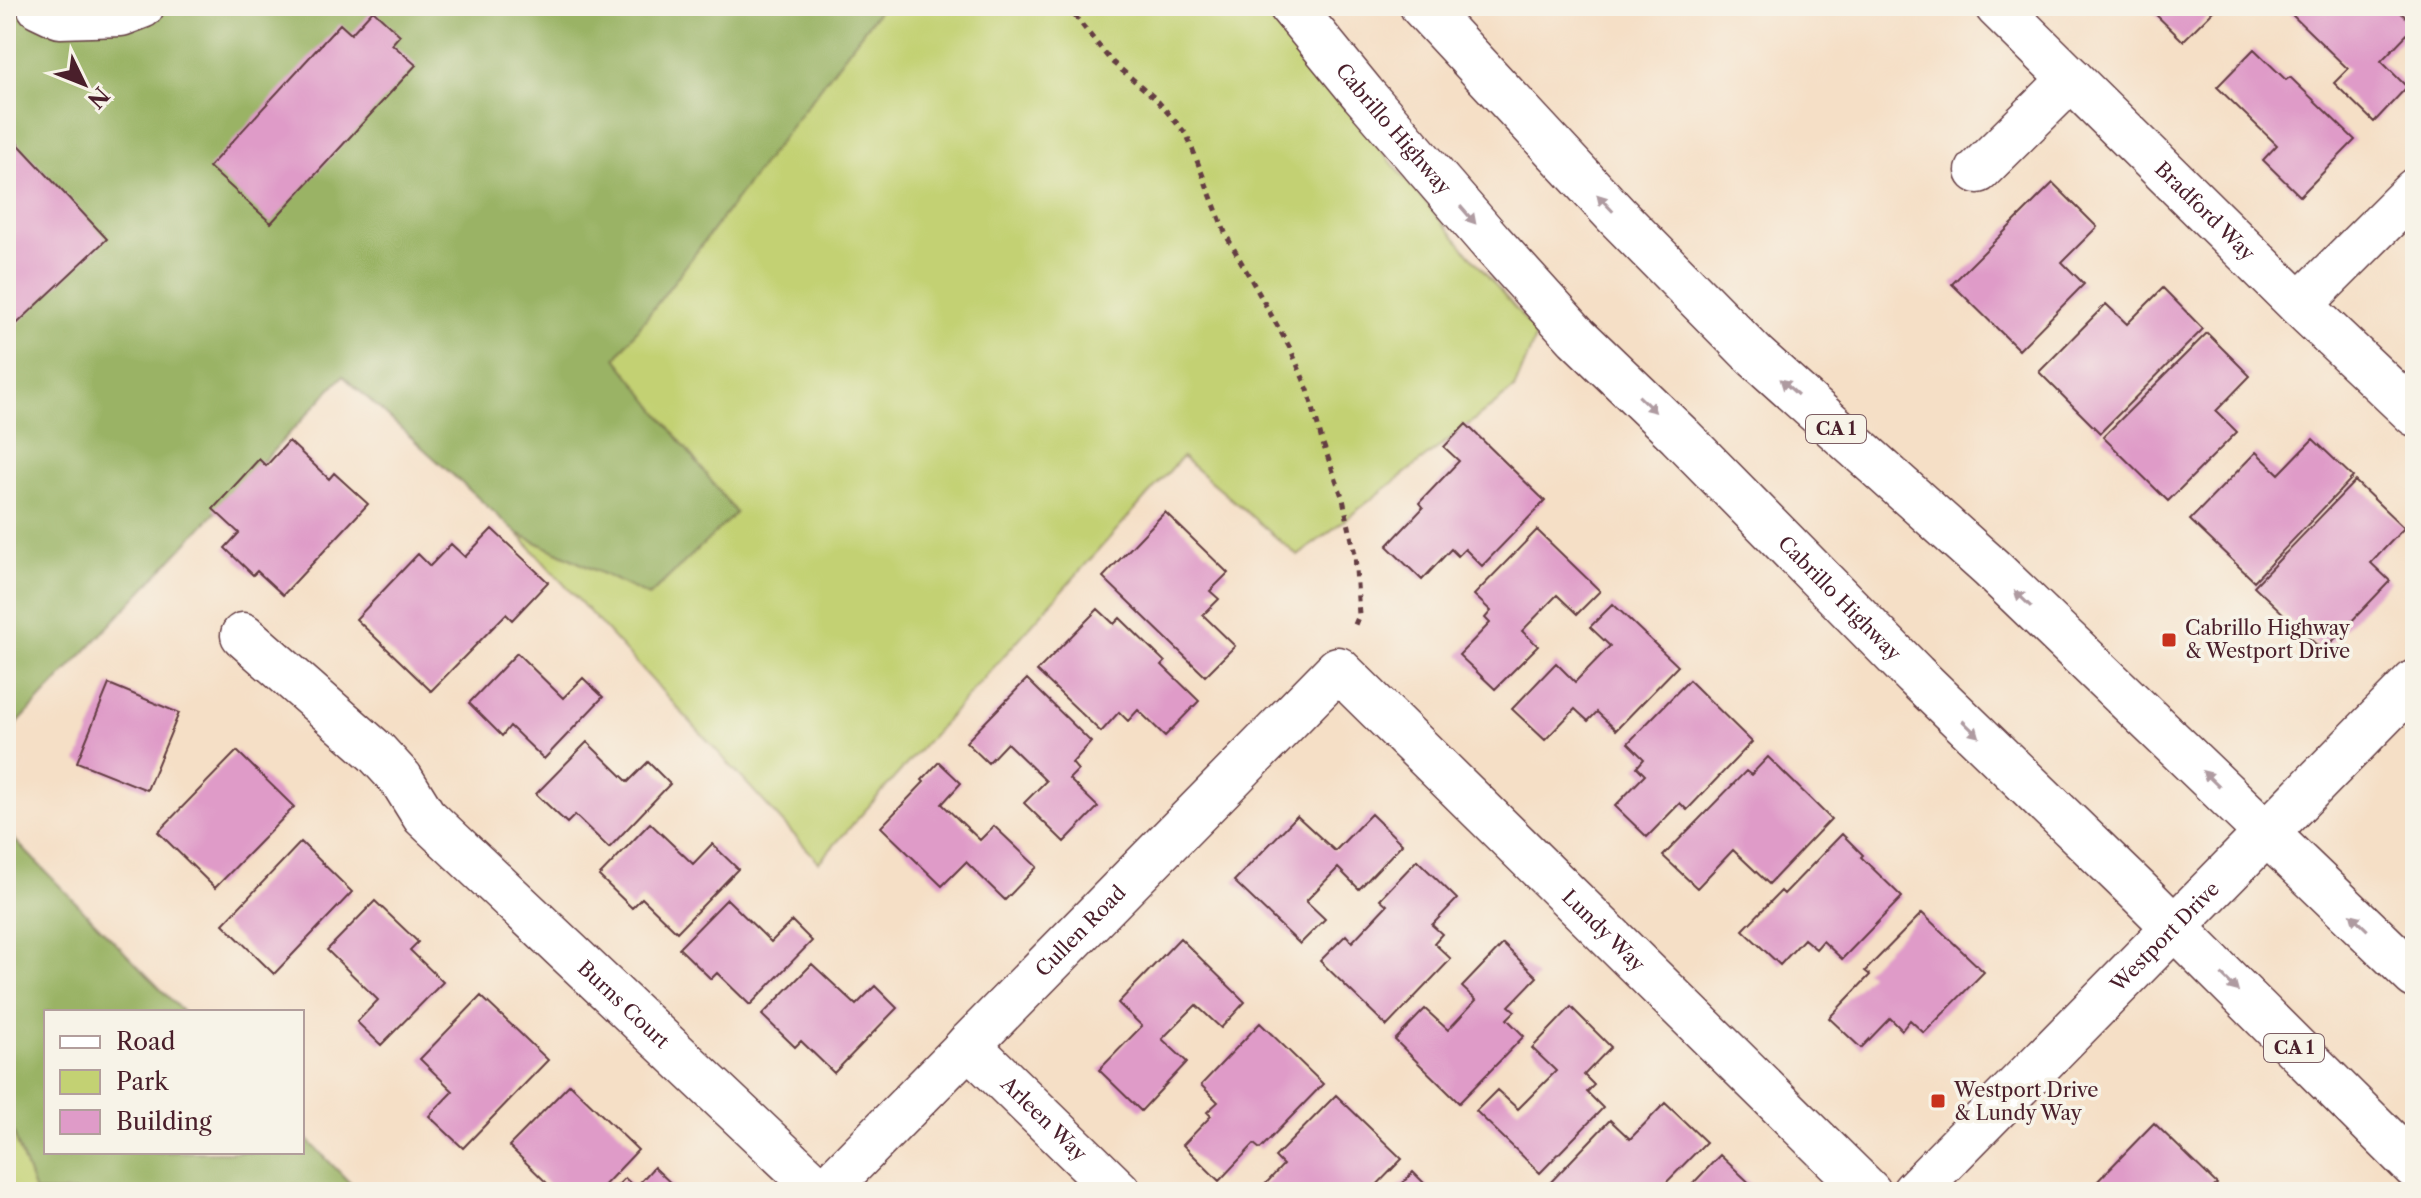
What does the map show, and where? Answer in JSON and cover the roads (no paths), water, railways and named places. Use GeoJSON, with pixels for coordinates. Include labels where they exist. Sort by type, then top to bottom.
{"type":"FeatureCollection","features":[{"type":"Feature","properties":{"kind":"main road"},"geometry":{"type":"LineString","coordinates":[[39,6],[60,16],[121,14],[142,6]]}},
{"type":"Feature","properties":{"kind":"main road","name":"Cabrillo Highway"},"geometry":{"type":"LineString","coordinates":[[1291,6],[1432,174],[1577,337],[2415,1167]]}},
{"type":"Feature","properties":{"kind":"main road","name":"CA 1"},"geometry":{"type":"LineString","coordinates":[[1422,6],[1616,215],[1755,356],[1991,568],[2415,976]]}},
{"type":"Feature","properties":{"kind":"main road","name":"Bradford Way"},"geometry":{"type":"LineString","coordinates":[[1997,6],[2415,414]]}},
{"type":"Feature","properties":{"kind":"main road"},"geometry":{"type":"LineString","coordinates":[[1978,171],[2071,79]]}},
{"type":"Feature","properties":{"kind":"main road"},"geometry":{"type":"LineString","coordinates":[[2300,305],[2415,190]]}},
{"type":"Feature","properties":{"kind":"main road","name":"Burns Court"},"geometry":{"type":"LineString","coordinates":[[243,635],[377,753],[401,779],[424,816],[823,1192]]}},
{"type":"Feature","properties":{"kind":"main road","name":"Cullen Road"},"geometry":{"type":"LineString","coordinates":[[823,1192],[1338,669]]}},
{"type":"Feature","properties":{"kind":"main road","name":"Lundy Way"},"geometry":{"type":"LineString","coordinates":[[1338,669],[1869,1192]]}},
{"type":"Feature","properties":{"kind":"main road","name":"Westport Drive"},"geometry":{"type":"LineString","coordinates":[[1914,1192],[2415,682]]}},
{"type":"Feature","properties":{"kind":"main road","name":"Arleen Way"},"geometry":{"type":"LineString","coordinates":[[968,1045],[1119,1192]]}},
{"type":"Feature","properties":{"kind":"place","name":"Cabrillo Highway & Westport Drive"},"geometry":{"type":"Point","coordinates":[2169,640]}},
{"type":"Feature","properties":{"kind":"place","name":"Westport Drive & Lundy Way"},"geometry":{"type":"Point","coordinates":[1938,1101]}}]}
